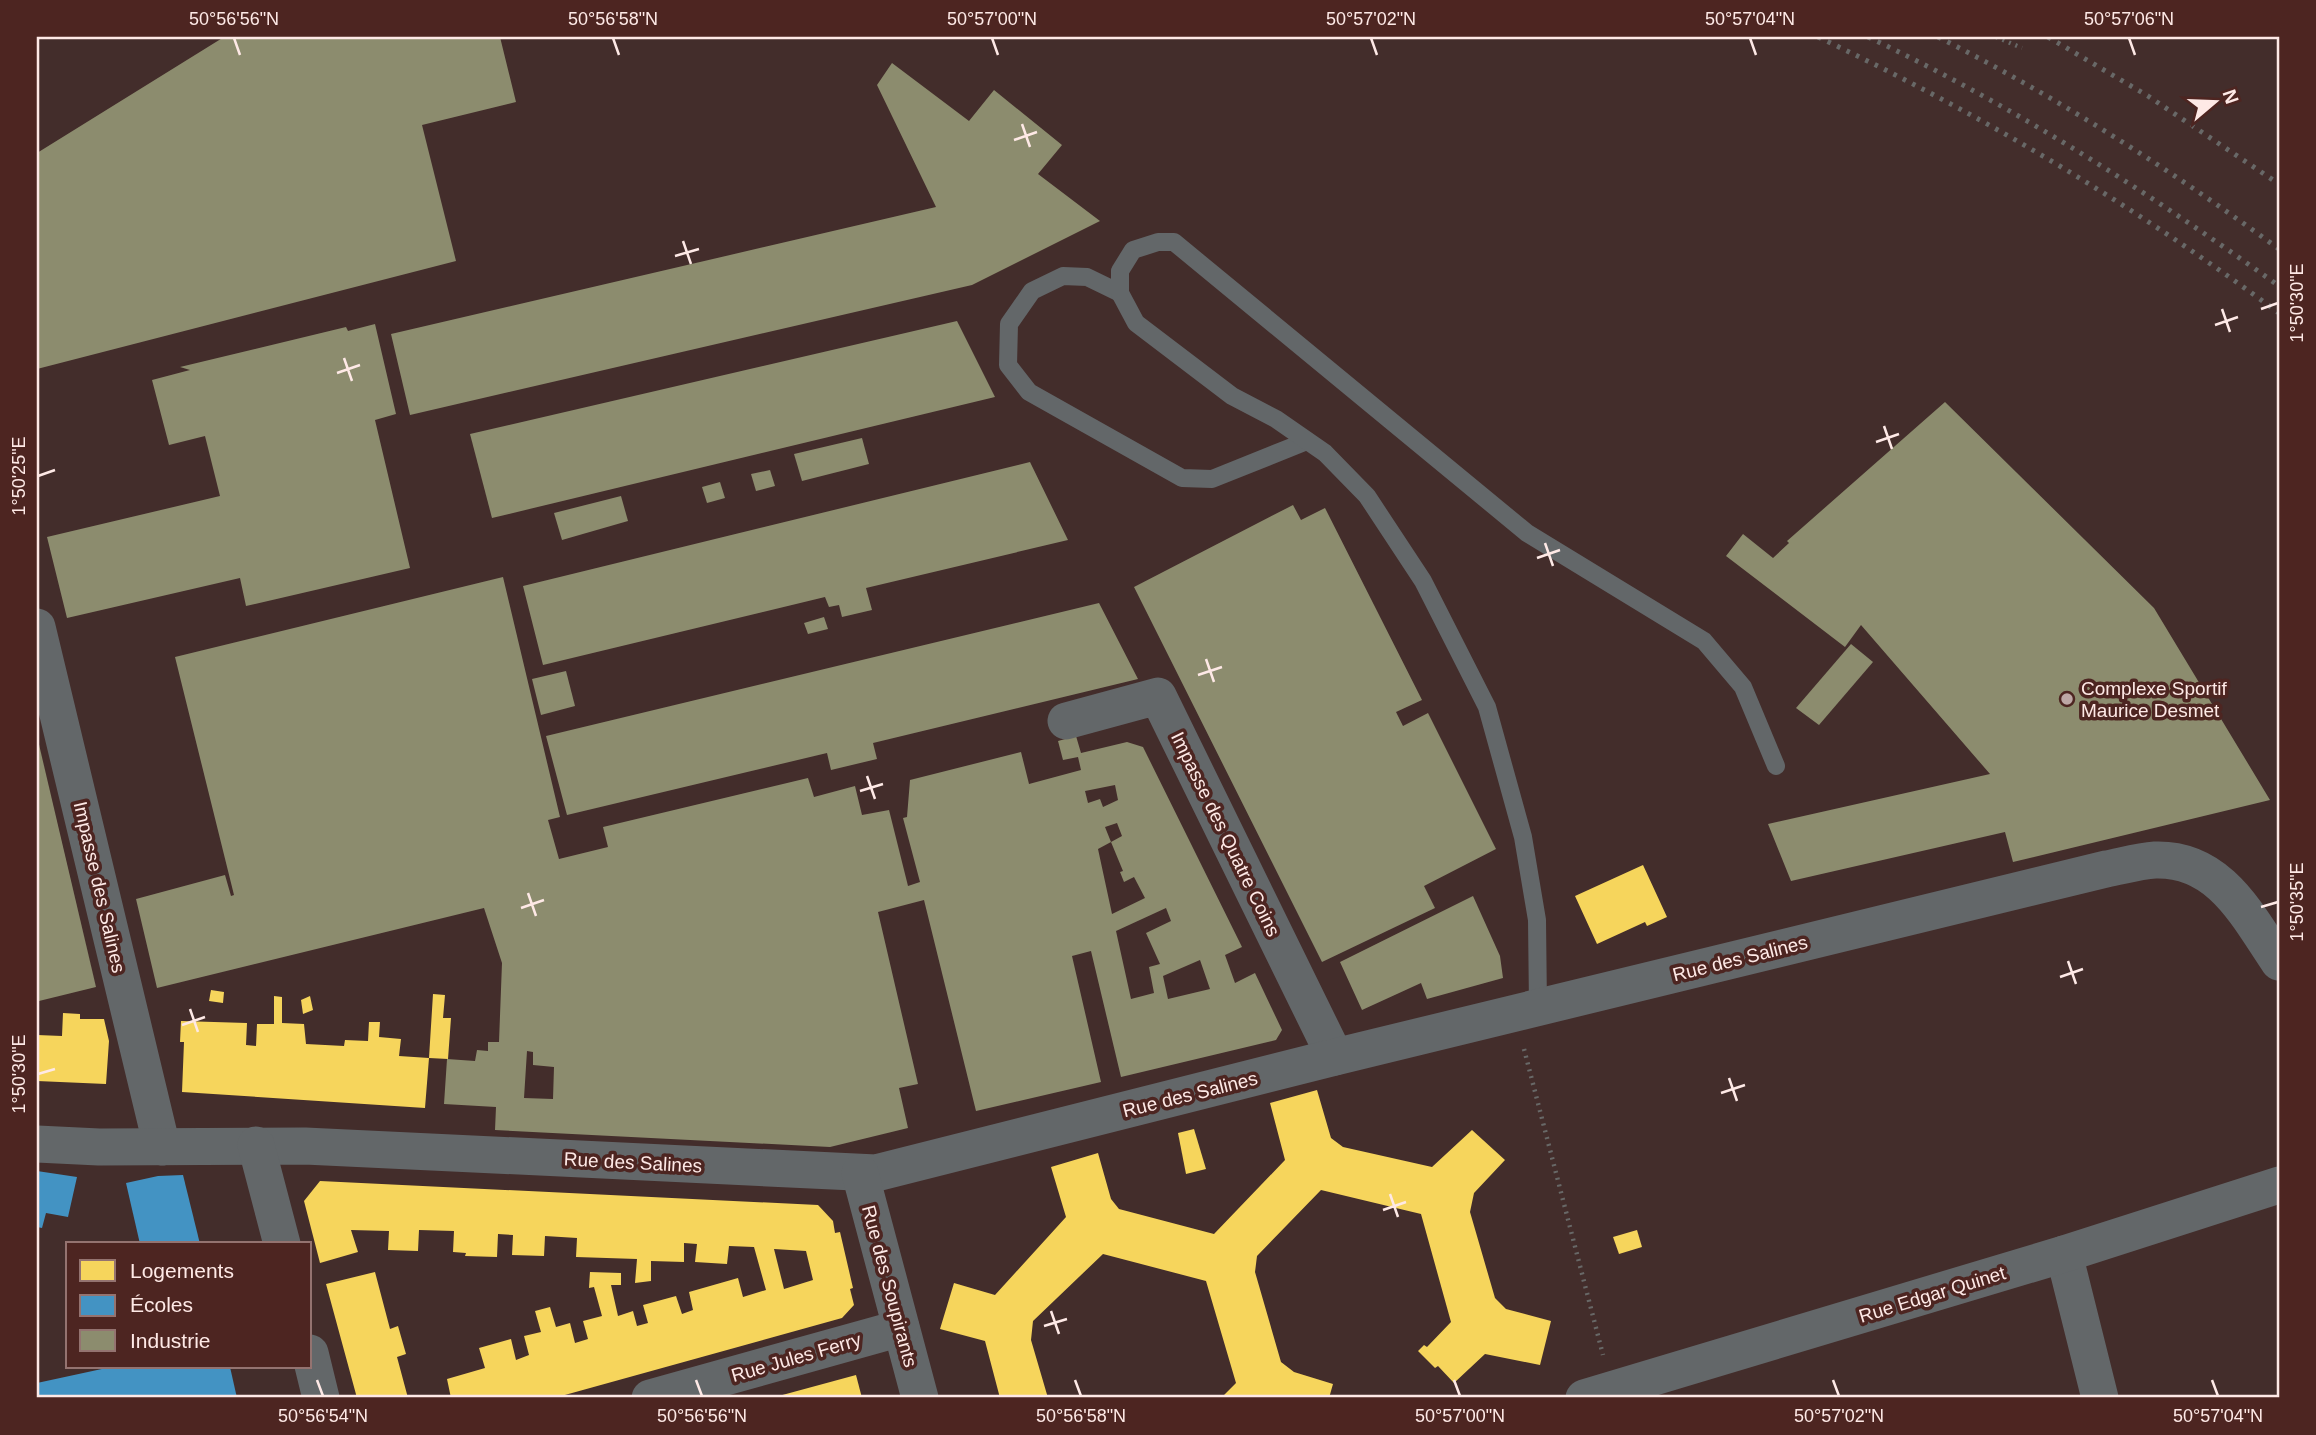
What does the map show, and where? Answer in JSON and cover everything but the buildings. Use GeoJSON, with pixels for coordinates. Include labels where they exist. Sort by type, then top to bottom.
{"type":"FeatureCollection","features":[{"type":"Feature","properties":{"kind":"street","name":"Impasse des Salines"},"geometry":{"type":"LineString","coordinates":[[37,627],[162,1147]]}},
{"type":"Feature","properties":{"kind":"street","name":"Impasse des Quatre Coins"},"geometry":{"type":"LineString","coordinates":[[1066,721],[1158,696],[1335,1057]]}},
{"type":"Feature","properties":{"kind":"street","name":"Rue des Salines"},"geometry":{"type":"LineString","coordinates":[[37,1144],[162,1147],[256,1145],[860,1173],[895,1170],[1526,1010],[2106,869],[2156,860],[2199,867],[2233,894],[2279,962]]}},
{"type":"Feature","properties":{"kind":"street"},"geometry":{"type":"LineString","coordinates":[[256,1145],[281,1242]]}},
{"type":"Feature","properties":{"kind":"street","name":"Rue des Soupirants"},"geometry":{"type":"LineString","coordinates":[[860,1173],[920,1398]]}},
{"type":"Feature","properties":{"kind":"street","name":"Rue Edgar Quinet"},"geometry":{"type":"LineString","coordinates":[[1604,1395],[2279,1185]]}},
{"type":"Feature","properties":{"kind":"street"},"geometry":{"type":"LineString","coordinates":[[2064,1254],[2100,1398]]}},
{"type":"Feature","properties":{"kind":"street","name":"Rue Jules Ferry"},"geometry":{"type":"LineString","coordinates":[[650,1398],[901,1328]]}},
{"type":"Feature","properties":{"kind":"street"},"geometry":{"type":"LineString","coordinates":[[312,1361],[321,1398]]}},
{"type":"Feature","properties":{"kind":"lane"},"geometry":{"type":"LineString","coordinates":[[1526,1010],[1537,920],[1523,837],[1487,707],[1423,581],[1367,496],[1325,453],[1276,419],[1232,396],[1136,323],[1120,293],[1120,271],[1133,250],[1158,242],[1174,243],[1527,533],[1704,641],[1743,687],[1776,766]]}},
{"type":"Feature","properties":{"kind":"lane"},"geometry":{"type":"LineString","coordinates":[[1120,293],[1087,277],[1063,276],[1032,291],[1009,324],[1008,365],[1029,391],[1182,478],[1212,479],[1307,441]]}},
{"type":"Feature","properties":{"kind":"path"},"geometry":{"type":"LineString","coordinates":[[1996,37],[2022,48]]}},
{"type":"Feature","properties":{"kind":"path"},"geometry":{"type":"LineString","coordinates":[[1526,1010],[1604,1395]]}},
{"type":"Feature","properties":{"kind":"railway"},"geometry":{"type":"LineString","coordinates":[[1818,37],[1940,98],[2055,163],[2168,235],[2279,313]]}},
{"type":"Feature","properties":{"kind":"railway"},"geometry":{"type":"LineString","coordinates":[[1868,37],[2028,121],[2130,184],[2279,286]]}},
{"type":"Feature","properties":{"kind":"railway"},"geometry":{"type":"LineString","coordinates":[[1938,37],[2026,84],[2113,136],[2279,249]]}},
{"type":"Feature","properties":{"kind":"railway"},"geometry":{"type":"LineString","coordinates":[[2048,37],[2148,96],[2279,184]]}},
{"type":"Feature","properties":{"kind":"place","name":"Complexe Sportif Maurice Desmet"},"geometry":{"type":"Point","coordinates":[2067,699]}}]}
